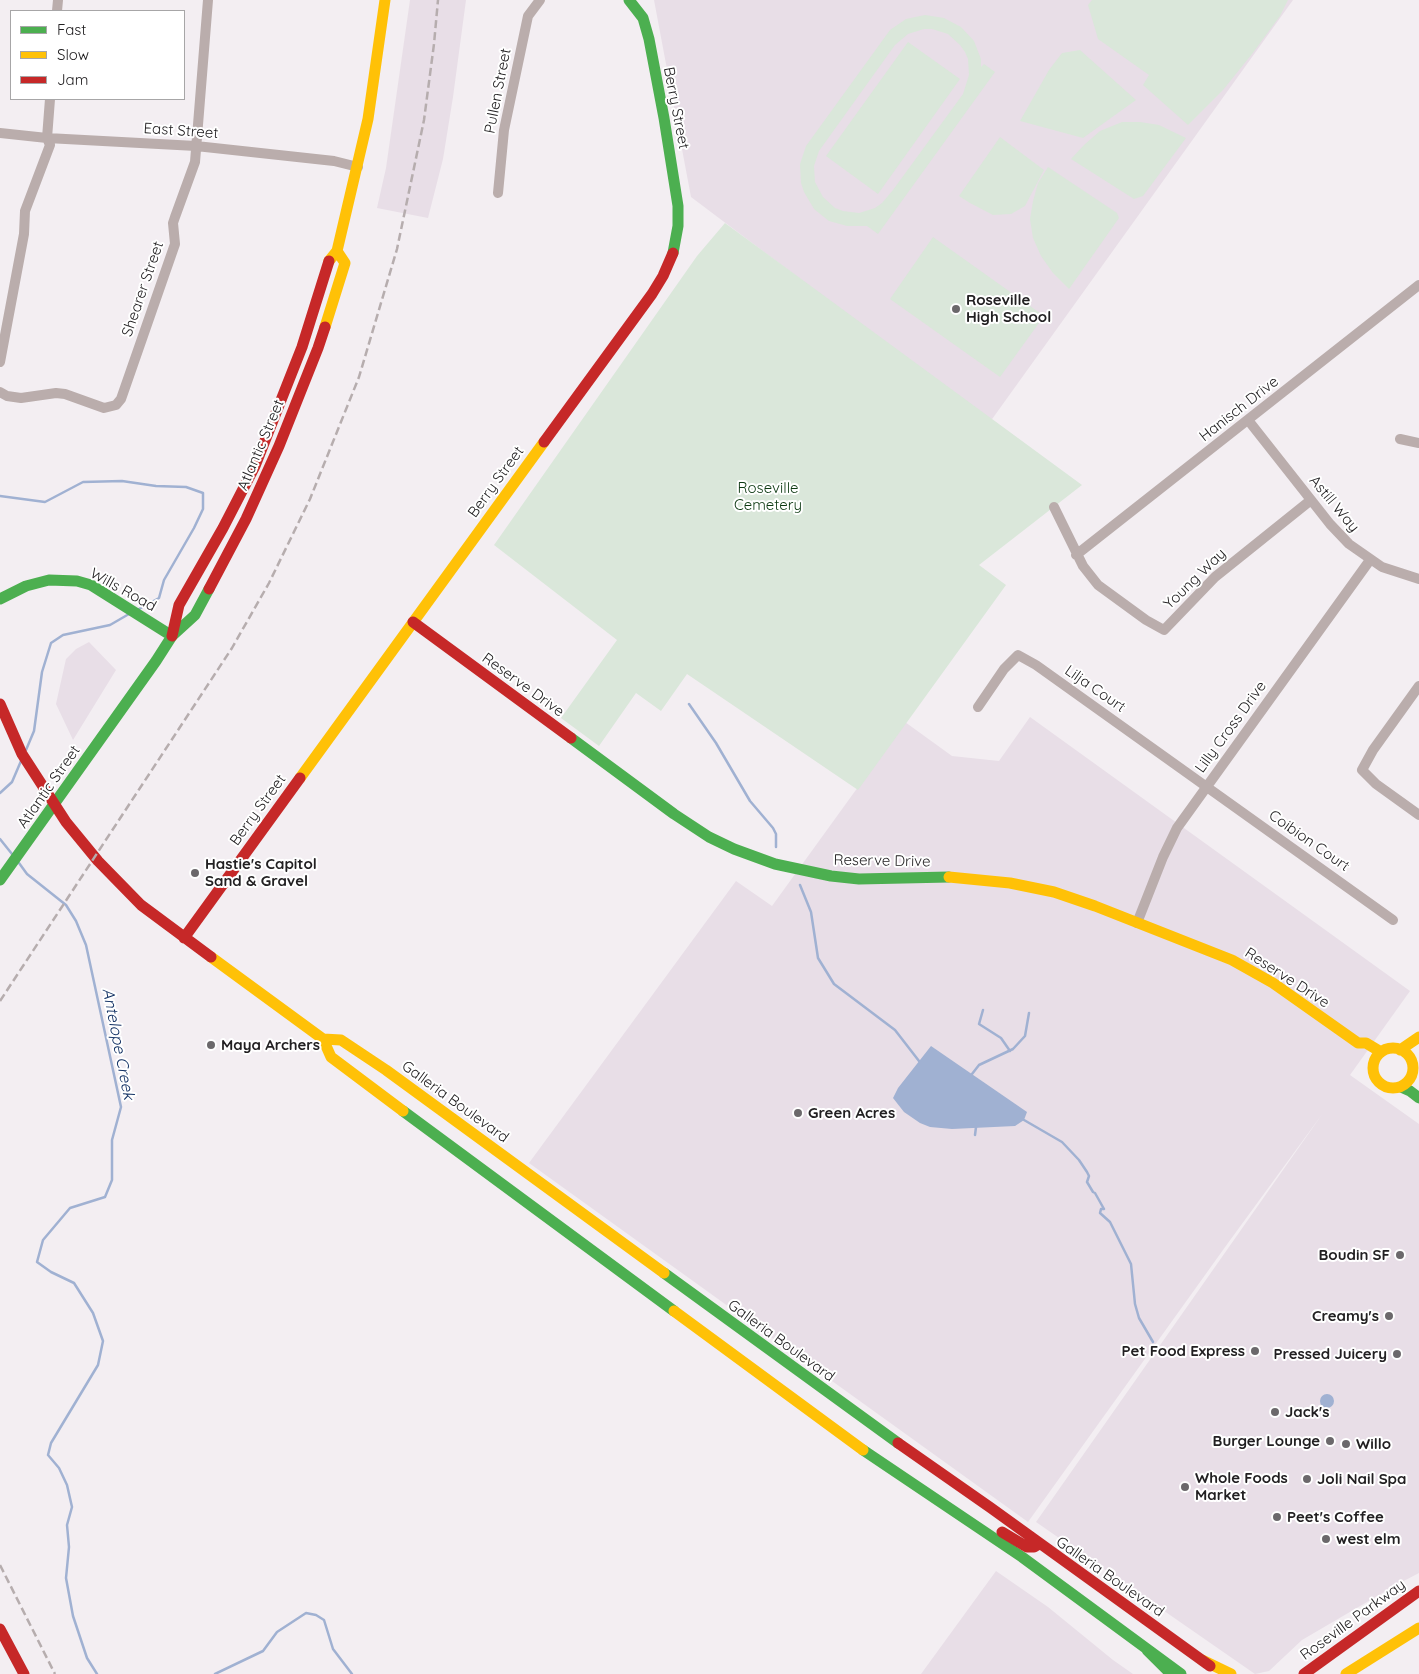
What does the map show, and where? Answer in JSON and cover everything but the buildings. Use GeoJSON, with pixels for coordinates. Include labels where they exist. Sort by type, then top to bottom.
{"type":"FeatureCollection","features":[{"type":"Feature","properties":{"kind":"main road","name":"Atlantic Street"},"geometry":{"type":"LineString","coordinates":[[172,636],[179,605],[223,528],[255,466],[302,346],[329,260],[337,251],[368,119],[385,0]]}},
{"type":"Feature","properties":{"kind":"main road","name":"Berry Street"},"geometry":{"type":"LineString","coordinates":[[184,938],[652,294],[663,276],[675,250],[678,206],[664,118],[644,22],[629,0]]}},
{"type":"Feature","properties":{"kind":"main road","name":"Atlantic Street"},"geometry":{"type":"LineString","coordinates":[[0,880],[172,636],[195,615],[246,519],[318,348],[345,263],[337,251]]}},
{"type":"Feature","properties":{"kind":"main road"},"geometry":{"type":"LineString","coordinates":[[274,456],[273,442],[305,362],[306,354],[302,346]]}},
{"type":"Feature","properties":{"kind":"main road","name":"Wills Road"},"geometry":{"type":"LineString","coordinates":[[0,598],[26,586],[44,582],[77,581],[90,585],[172,636]]}},
{"type":"Feature","properties":{"kind":"main road","name":"Reserve Drive"},"geometry":{"type":"LineString","coordinates":[[413,622],[674,814],[709,837],[749,855],[790,868],[846,878],[941,877],[982,879],[1025,885],[1068,897],[1206,950],[1249,969],[1273,983],[1358,1043],[1372,1069]]}},
{"type":"Feature","properties":{"kind":"main road","name":"Galleria Boulevard"},"geometry":{"type":"LineString","coordinates":[[0,704],[22,754],[66,822],[121,886],[141,905],[323,1039],[331,1057],[372,1088],[856,1445],[1045,1573],[1181,1674]]}},
{"type":"Feature","properties":{"kind":"main road"},"geometry":{"type":"LineString","coordinates":[[1405,1054],[1418,1038]]}},
{"type":"Feature","properties":{"kind":"main road","name":"Galleria Boulevard"},"geometry":{"type":"LineString","coordinates":[[323,1039],[341,1040],[386,1070],[861,1418],[991,1508],[1221,1674]]}},
{"type":"Feature","properties":{"kind":"main road","name":"Reserve Drive"},"geometry":{"type":"LineString","coordinates":[[1358,1043],[1366,1043],[1381,1052]]}},
{"type":"Feature","properties":{"kind":"main road"},"geometry":{"type":"LineString","coordinates":[[1401,1087],[1416,1076],[1412,1062],[1405,1054],[1387,1049],[1376,1056],[1372,1069],[1374,1075],[1382,1086],[1388,1088],[1401,1087],[1419,1098]]}},
{"type":"Feature","properties":{"kind":"main road"},"geometry":{"type":"LineString","coordinates":[[930,1494],[950,1498],[1024,1546],[1032,1548],[1039,1544]]}},
{"type":"Feature","properties":{"kind":"main road","name":"Roseville Parkway"},"geometry":{"type":"LineString","coordinates":[[1304,1674],[1419,1591]]}},
{"type":"Feature","properties":{"kind":"main road"},"geometry":{"type":"LineString","coordinates":[[1346,1674],[1419,1628]]}},
{"type":"Feature","properties":{"kind":"main road"},"geometry":{"type":"LineString","coordinates":[[0,1629],[24,1674]]}},
{"type":"Feature","properties":{"kind":"main road"},"geometry":{"type":"LineString","coordinates":[[1148,1650],[1171,1674]]}},
{"type":"Feature","properties":{"kind":"main road"},"geometry":{"type":"LineString","coordinates":[[1296,1674],[1335,1653]]}},
{"type":"Feature","properties":{"kind":"main road"},"geometry":{"type":"LineString","coordinates":[[1351,1674],[1374,1656]]}},
{"type":"Feature","properties":{"kind":"main road"},"geometry":{"type":"LineString","coordinates":[[1202,1660],[1231,1674]]}},
{"type":"Feature","properties":{"kind":"street","name":"Shearer Street"},"geometry":{"type":"LineString","coordinates":[[0,392],[7,396],[21,398],[56,393],[65,394],[104,408],[116,405],[121,399],[175,244],[173,223],[195,162],[208,0]]}},
{"type":"Feature","properties":{"kind":"street","name":"Pullen Street"},"geometry":{"type":"LineString","coordinates":[[498,193],[504,130],[528,16],[540,0]]}},
{"type":"Feature","properties":{"kind":"street"},"geometry":{"type":"LineString","coordinates":[[0,362],[24,234],[25,211],[50,145],[46,138],[50,100]]}},
{"type":"Feature","properties":{"kind":"street","name":"East Street"},"geometry":{"type":"LineString","coordinates":[[0,133],[46,138],[196,146],[334,161],[358,167]]}},
{"type":"Feature","properties":{"kind":"street","name":"Hanisch Drive"},"geometry":{"type":"LineString","coordinates":[[1076,555],[1419,286]]}},
{"type":"Feature","properties":{"kind":"street","name":"Astill Way"},"geometry":{"type":"LineString","coordinates":[[1248,420],[1310,500],[1340,535],[1370,560],[1396,572],[1419,579]]}},
{"type":"Feature","properties":{"kind":"street"},"geometry":{"type":"LineString","coordinates":[[1400,439],[1419,444]]}},
{"type":"Feature","properties":{"kind":"street","name":"Young Way"},"geometry":{"type":"LineString","coordinates":[[1054,507],[1076,555],[1089,575],[1098,585],[1146,620],[1164,630],[1215,577],[1310,500]]}},
{"type":"Feature","properties":{"kind":"street","name":"Lilly Cross Drive"},"geometry":{"type":"LineString","coordinates":[[1137,923],[1170,841],[1370,560]]}},
{"type":"Feature","properties":{"kind":"street","name":"Lilja Court"},"geometry":{"type":"LineString","coordinates":[[978,708],[1004,669],[1018,655],[1036,665],[1207,787]]}},
{"type":"Feature","properties":{"kind":"street"},"geometry":{"type":"LineString","coordinates":[[1419,686],[1373,750],[1362,770],[1376,784],[1419,815]]}},
{"type":"Feature","properties":{"kind":"street","name":"Coibion Court"},"geometry":{"type":"LineString","coordinates":[[1207,787],[1393,920]]}},
{"type":"Feature","properties":{"kind":"shaded area"},"geometry":{"type":"Polygon","coordinates":[[[410,0],[466,0],[443,159],[428,218],[377,208],[386,168],[410,0]]]}},
{"type":"Feature","properties":{"kind":"shaded area","name":"Roseville High School"},"geometry":{"type":"Polygon","coordinates":[[[654,0],[1293,0],[990,422],[691,197],[654,0]]]}},
{"type":"Feature","properties":{"kind":"shaded area"},"geometry":{"type":"Polygon","coordinates":[[[89,642],[116,670],[73,740],[56,704],[66,659],[76,649],[89,642]]]}},
{"type":"Feature","properties":{"kind":"shaded area"},"geometry":{"type":"Polygon","coordinates":[[[1030,717],[1410,991],[1350,1075],[1419,1124],[1419,1573],[1302,1640],[1269,1671],[1255,1674],[1036,1522],[1323,1113],[1028,1522],[529,1163],[736,881],[772,906],[905,722],[952,756],[999,761],[1030,717]]]}},
{"type":"Feature","properties":{"kind":"shaded area"},"geometry":{"type":"Polygon","coordinates":[[[996,1571],[1048,1607],[1133,1674],[921,1674],[996,1571]]]}},
{"type":"Feature","properties":{"kind":"green space"},"geometry":{"type":"Polygon","coordinates":[[[1092,0],[1288,0],[1280,16],[1252,54],[1223,90],[1188,125],[1143,85],[1149,75],[1098,39],[1088,5],[1092,0]]]}},
{"type":"Feature","properties":{"kind":"green space"},"geometry":{"type":"Polygon","coordinates":[[[925,15],[944,18],[961,27],[974,41],[981,59],[981,67],[984,64],[995,72],[878,234],[867,226],[847,226],[829,221],[814,209],[801,183],[800,164],[806,146],[890,30],[906,19],[925,15]],[[924,29],[908,34],[895,45],[819,151],[814,166],[815,182],[823,197],[835,208],[859,213],[875,208],[882,203],[963,94],[969,75],[968,59],[965,52],[948,34],[932,29],[924,29]]]}},
{"type":"Feature","properties":{"kind":"green space"},"geometry":{"type":"Polygon","coordinates":[[[908,42],[960,79],[878,194],[826,156],[908,42]]]}},
{"type":"Feature","properties":{"kind":"green space"},"geometry":{"type":"Polygon","coordinates":[[[1080,50],[1136,100],[1083,138],[1020,121],[1049,70],[1062,53],[1080,50]]]}},
{"type":"Feature","properties":{"kind":"green space"},"geometry":{"type":"Polygon","coordinates":[[[1122,122],[1159,125],[1186,138],[1143,196],[1134,199],[1071,159],[1100,131],[1122,122]]]}},
{"type":"Feature","properties":{"kind":"green space"},"geometry":{"type":"Polygon","coordinates":[[[1000,137],[1044,170],[1025,206],[1011,214],[993,215],[959,196],[1000,137]]]}},
{"type":"Feature","properties":{"kind":"green space"},"geometry":{"type":"Polygon","coordinates":[[[1048,167],[1117,213],[1119,218],[1069,289],[1053,273],[1041,256],[1033,238],[1030,219],[1033,201],[1038,183],[1048,167]]]}},
{"type":"Feature","properties":{"kind":"green space","name":"Roseville Cemetery"},"geometry":{"type":"Polygon","coordinates":[[[725,223],[1082,485],[979,565],[1006,585],[858,790],[687,674],[661,711],[636,693],[599,746],[561,718],[617,640],[494,545],[697,256],[725,223]]]}},
{"type":"Feature","properties":{"kind":"green space"},"geometry":{"type":"Polygon","coordinates":[[[933,237],[1044,316],[1000,377],[890,299],[933,237]]]}},
{"type":"Feature","properties":{"kind":"water"},"geometry":{"type":"Polygon","coordinates":[[[931,1046],[1027,1112],[1024,1120],[1015,1126],[952,1129],[930,1127],[920,1123],[904,1112],[893,1098],[898,1088],[931,1046]]]}},
{"type":"Feature","properties":{"kind":"water"},"geometry":{"type":"Polygon","coordinates":[[[1324,1394],[1330,1394],[1334,1401],[1330,1408],[1324,1408],[1320,1404],[1320,1398],[1324,1394]]]}},
{"type":"Feature","properties":{"kind":"waterway","name":"Antelope Creek"},"geometry":{"type":"LineString","coordinates":[[0,496],[45,502],[83,482],[122,481],[156,486],[186,487],[203,493],[203,509],[164,580],[159,598],[139,609]]}},
{"type":"Feature","properties":{"kind":"waterway","name":"Antelope Creek"},"geometry":{"type":"LineString","coordinates":[[26,750],[34,731],[42,672],[51,643],[63,635],[110,625],[129,614]]}},
{"type":"Feature","properties":{"kind":"waterway"},"geometry":{"type":"LineString","coordinates":[[689,704],[716,743],[750,801],[773,828],[776,834],[776,847]]}},
{"type":"Feature","properties":{"kind":"waterway","name":"Antelope Creek"},"geometry":{"type":"LineString","coordinates":[[0,793],[12,782],[21,761]]}},
{"type":"Feature","properties":{"kind":"waterway","name":"Antelope Creek"},"geometry":{"type":"LineString","coordinates":[[0,839],[12,854]]}},
{"type":"Feature","properties":{"kind":"waterway","name":"Antelope Creek"},"geometry":{"type":"LineString","coordinates":[[19,863],[27,874],[66,905],[76,921],[86,945],[121,1107],[112,1140],[112,1180],[105,1197],[70,1208],[43,1240],[37,1262],[51,1272],[74,1283],[93,1313],[103,1341],[98,1365],[51,1443],[48,1455],[59,1468],[67,1485],[72,1507],[67,1525],[69,1547],[66,1578],[73,1616],[87,1658],[97,1674]]}},
{"type":"Feature","properties":{"kind":"waterway"},"geometry":{"type":"LineString","coordinates":[[800,885],[811,912],[818,958],[834,984],[895,1030],[919,1061]]}},
{"type":"Feature","properties":{"kind":"waterway"},"geometry":{"type":"LineString","coordinates":[[983,1010],[979,1024],[1001,1038],[1010,1051]]}},
{"type":"Feature","properties":{"kind":"waterway"},"geometry":{"type":"LineString","coordinates":[[972,1074],[979,1065],[1013,1049],[1025,1036],[1029,1013]]}},
{"type":"Feature","properties":{"kind":"waterway"},"geometry":{"type":"LineString","coordinates":[[1024,1120],[1062,1142],[1079,1160],[1087,1172],[1089,1176],[1087,1182],[1104,1209],[1101,1209],[1100,1213],[1110,1222],[1131,1264],[1135,1304],[1139,1318],[1153,1342]]}},
{"type":"Feature","properties":{"kind":"waterway"},"geometry":{"type":"LineString","coordinates":[[975,1135],[976,1127]]}},
{"type":"Feature","properties":{"kind":"waterway","name":"Antelope Creek"},"geometry":{"type":"LineString","coordinates":[[215,1674],[263,1651],[277,1632],[306,1613],[316,1615],[324,1620],[333,1649],[352,1674]]}},
{"type":"Feature","properties":{"kind":"railway"},"geometry":{"type":"LineString","coordinates":[[0,1001],[232,648],[269,583],[310,499],[359,377],[397,249],[424,120],[438,0]]}},
{"type":"Feature","properties":{"kind":"railway"},"geometry":{"type":"LineString","coordinates":[[0,1565],[55,1674]]}},
{"type":"Feature","properties":{"kind":"traffic: fast"},"geometry":{"type":"LineString","coordinates":[[629,0],[643,18],[649,39],[664,118],[678,206],[678,226],[673,253]]}},
{"type":"Feature","properties":{"kind":"traffic: fast"},"geometry":{"type":"LineString","coordinates":[[0,599],[26,586],[49,580],[77,581],[91,585],[172,636]]}},
{"type":"Feature","properties":{"kind":"traffic: fast"},"geometry":{"type":"LineString","coordinates":[[0,880],[172,636],[195,615],[209,589]]}},
{"type":"Feature","properties":{"kind":"traffic: fast"},"geometry":{"type":"LineString","coordinates":[[571,738],[674,814],[709,837],[734,849],[775,864],[831,876],[859,879],[949,877]]}},
{"type":"Feature","properties":{"kind":"traffic: fast"},"geometry":{"type":"LineString","coordinates":[[1401,1087],[1419,1098]]}},
{"type":"Feature","properties":{"kind":"traffic: fast"},"geometry":{"type":"LineString","coordinates":[[403,1111],[674,1311]]}},
{"type":"Feature","properties":{"kind":"traffic: fast"},"geometry":{"type":"LineString","coordinates":[[664,1273],[898,1443]]}},
{"type":"Feature","properties":{"kind":"traffic: fast"},"geometry":{"type":"LineString","coordinates":[[863,1450],[1022,1557],[1181,1674]]}},
{"type":"Feature","properties":{"kind":"traffic: fast"},"geometry":{"type":"LineString","coordinates":[[1147,1650],[1171,1674]]}},
{"type":"Feature","properties":{"kind":"traffic: slow"},"geometry":{"type":"LineString","coordinates":[[329,261],[337,251],[368,119],[385,0]]}},
{"type":"Feature","properties":{"kind":"traffic: slow"},"geometry":{"type":"LineString","coordinates":[[325,327],[345,263],[337,251]]}},
{"type":"Feature","properties":{"kind":"traffic: slow"},"geometry":{"type":"LineString","coordinates":[[300,778],[544,442]]}},
{"type":"Feature","properties":{"kind":"traffic: slow"},"geometry":{"type":"LineString","coordinates":[[949,877],[1010,883],[1054,892],[1095,906],[1232,960],[1273,983],[1358,1043],[1366,1043],[1381,1052]]}},
{"type":"Feature","properties":{"kind":"traffic: slow"},"geometry":{"type":"LineString","coordinates":[[211,957],[323,1039],[331,1057],[403,1111]]}},
{"type":"Feature","properties":{"kind":"traffic: slow"},"geometry":{"type":"LineString","coordinates":[[1400,1050],[1419,1037]]}},
{"type":"Feature","properties":{"kind":"traffic: slow"},"geometry":{"type":"LineString","coordinates":[[323,1039],[341,1040],[386,1070],[664,1273]]}},
{"type":"Feature","properties":{"kind":"traffic: slow"},"geometry":{"type":"LineString","coordinates":[[1397,1048],[1404,1051],[1410,1057],[1413,1068],[1412,1076],[1404,1085],[1397,1088],[1389,1088],[1382,1085],[1374,1076],[1373,1064],[1376,1057],[1385,1049],[1397,1048]]}},
{"type":"Feature","properties":{"kind":"traffic: slow"},"geometry":{"type":"LineString","coordinates":[[674,1311],[863,1450]]}},
{"type":"Feature","properties":{"kind":"traffic: slow"},"geometry":{"type":"LineString","coordinates":[[1346,1674],[1419,1628]]}},
{"type":"Feature","properties":{"kind":"traffic: slow"},"geometry":{"type":"LineString","coordinates":[[1202,1660],[1231,1674]]}},
{"type":"Feature","properties":{"kind":"traffic: jam"},"geometry":{"type":"LineString","coordinates":[[544,442],[652,294],[663,276],[673,253]]}},
{"type":"Feature","properties":{"kind":"traffic: jam"},"geometry":{"type":"LineString","coordinates":[[172,636],[179,605],[223,528],[255,466],[302,347],[329,261]]}},
{"type":"Feature","properties":{"kind":"traffic: jam"},"geometry":{"type":"LineString","coordinates":[[209,589],[246,519],[279,446],[325,327]]}},
{"type":"Feature","properties":{"kind":"traffic: jam"},"geometry":{"type":"LineString","coordinates":[[413,622],[571,738]]}},
{"type":"Feature","properties":{"kind":"traffic: jam"},"geometry":{"type":"LineString","coordinates":[[0,704],[22,754],[66,822],[98,861],[141,905],[211,957]]}},
{"type":"Feature","properties":{"kind":"traffic: jam"},"geometry":{"type":"LineString","coordinates":[[184,938],[300,778]]}},
{"type":"Feature","properties":{"kind":"traffic: jam"},"geometry":{"type":"LineString","coordinates":[[898,1443],[1210,1666]]}},
{"type":"Feature","properties":{"kind":"traffic: jam"},"geometry":{"type":"LineString","coordinates":[[1002,1532],[1027,1547],[1034,1547],[1039,1544]]}},
{"type":"Feature","properties":{"kind":"traffic: jam"},"geometry":{"type":"LineString","coordinates":[[1304,1674],[1419,1591]]}},
{"type":"Feature","properties":{"kind":"traffic: jam"},"geometry":{"type":"LineString","coordinates":[[0,1629],[24,1674]]}},
{"type":"Feature","properties":{"kind":"place","name":"Roseville High School"},"geometry":{"type":"Point","coordinates":[956,309]}},
{"type":"Feature","properties":{"kind":"place","name":"Hastie's Capitol Sand & Gravel"},"geometry":{"type":"Point","coordinates":[195,873]}},
{"type":"Feature","properties":{"kind":"place","name":"Maya Archers"},"geometry":{"type":"Point","coordinates":[211,1045]}},
{"type":"Feature","properties":{"kind":"place","name":"Green Acres"},"geometry":{"type":"Point","coordinates":[798,1113]}},
{"type":"Feature","properties":{"kind":"place","name":"Boudin SF"},"geometry":{"type":"Point","coordinates":[1400,1255]}},
{"type":"Feature","properties":{"kind":"place","name":"Creamy's"},"geometry":{"type":"Point","coordinates":[1389,1316]}},
{"type":"Feature","properties":{"kind":"place","name":"Pet Food Express"},"geometry":{"type":"Point","coordinates":[1255,1351]}},
{"type":"Feature","properties":{"kind":"place","name":"Pressed Juicery"},"geometry":{"type":"Point","coordinates":[1397,1354]}},
{"type":"Feature","properties":{"kind":"place","name":"Jack's"},"geometry":{"type":"Point","coordinates":[1275,1412]}},
{"type":"Feature","properties":{"kind":"place","name":"Burger Lounge"},"geometry":{"type":"Point","coordinates":[1330,1441]}},
{"type":"Feature","properties":{"kind":"place","name":"Willo"},"geometry":{"type":"Point","coordinates":[1346,1444]}},
{"type":"Feature","properties":{"kind":"place","name":"Joli Nail Spa"},"geometry":{"type":"Point","coordinates":[1307,1479]}},
{"type":"Feature","properties":{"kind":"place","name":"Whole Foods Market"},"geometry":{"type":"Point","coordinates":[1185,1487]}},
{"type":"Feature","properties":{"kind":"place","name":"Peet's Coffee"},"geometry":{"type":"Point","coordinates":[1277,1517]}},
{"type":"Feature","properties":{"kind":"place","name":"west elm"},"geometry":{"type":"Point","coordinates":[1326,1539]}}]}
